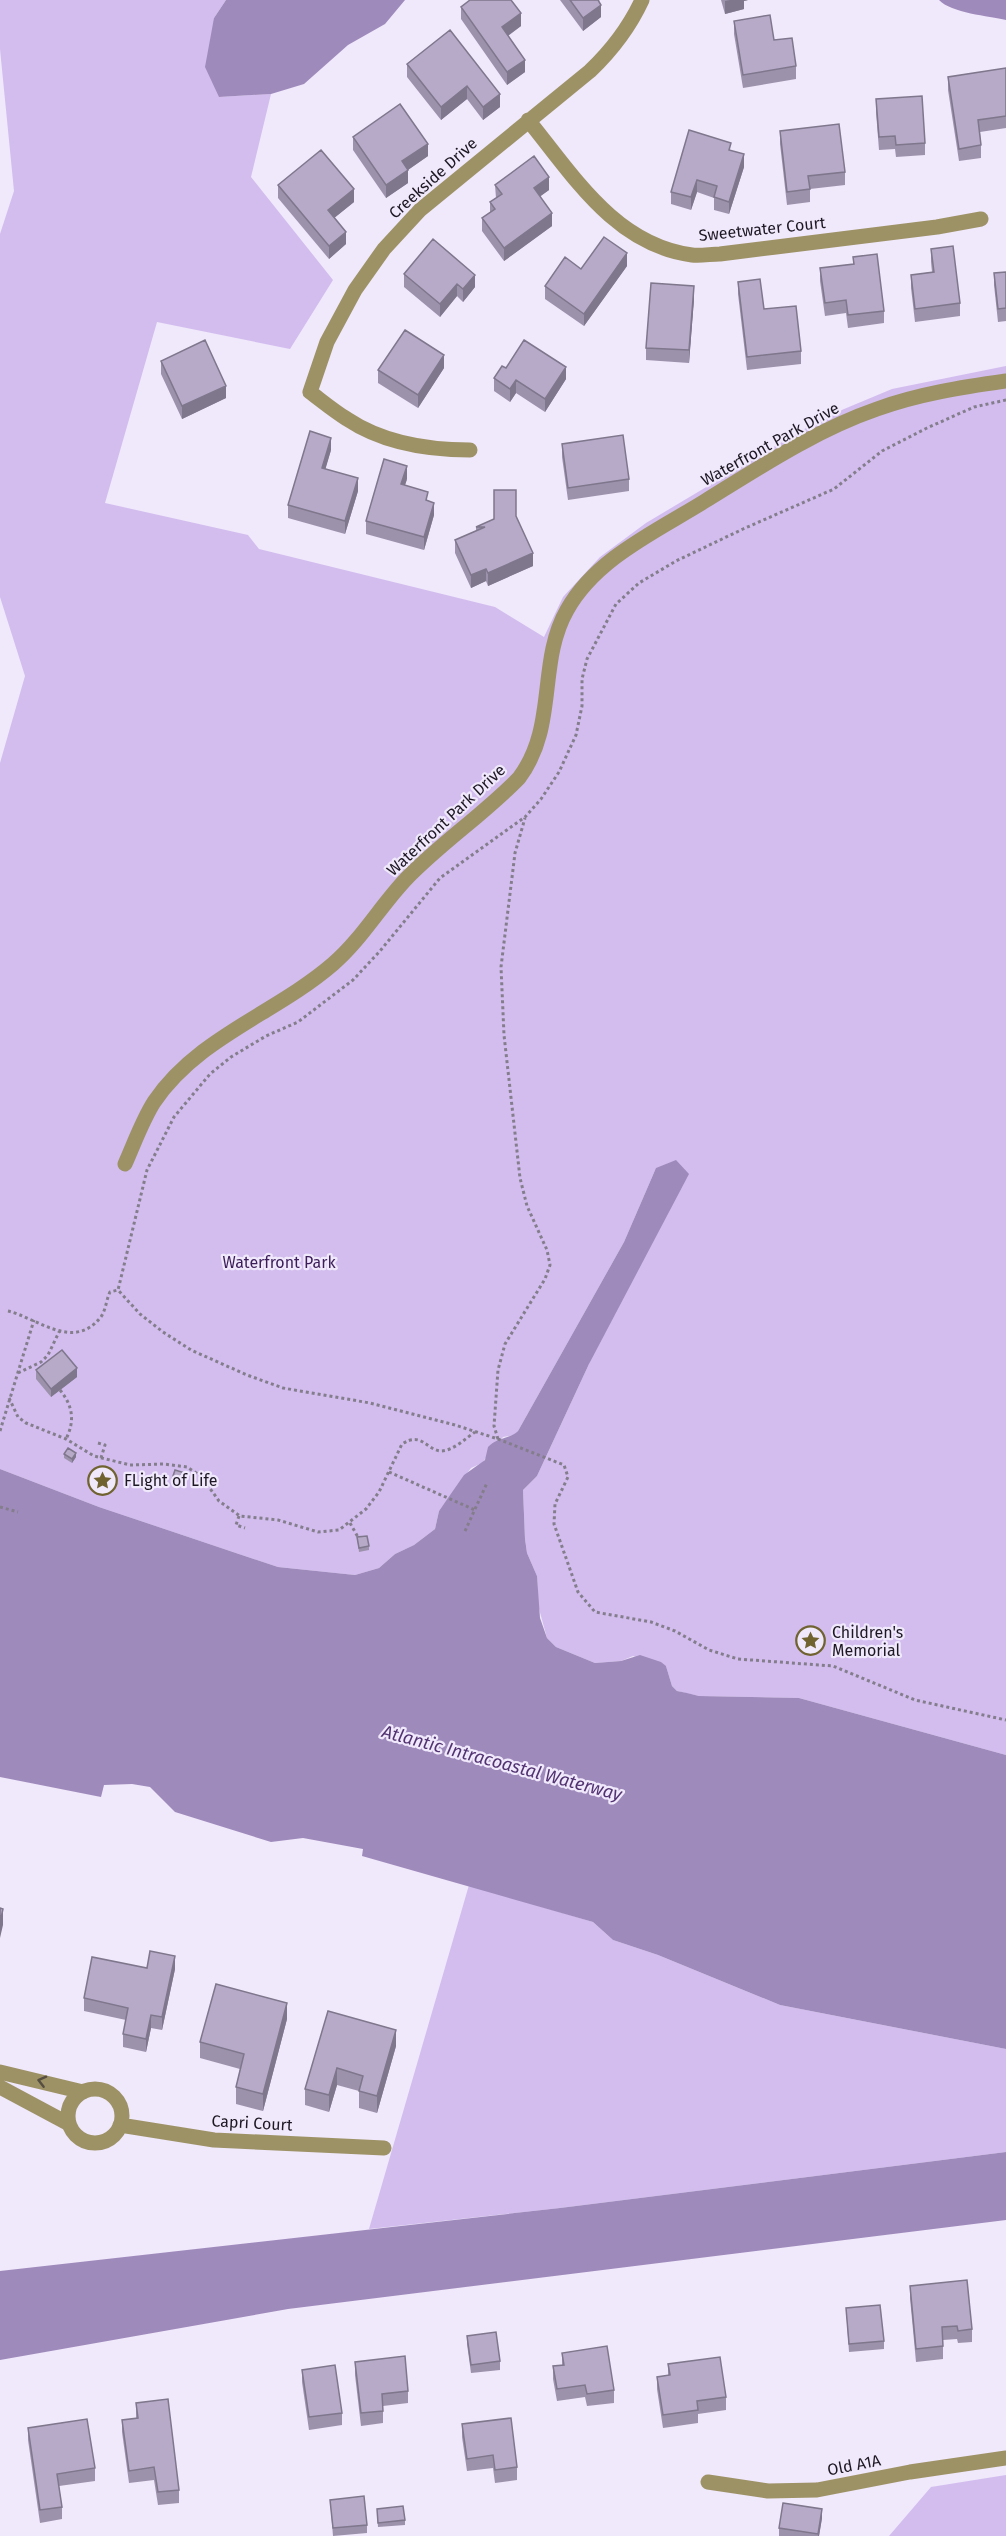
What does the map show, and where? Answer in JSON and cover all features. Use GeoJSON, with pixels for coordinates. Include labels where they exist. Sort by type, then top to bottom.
{"type":"FeatureCollection","features":[{"type":"Feature","properties":{"kind":"street","name":"Creekside Drive"},"geometry":{"type":"LineString","coordinates":[[470,450],[435,450],[394,441],[348,420],[310,392],[327,342],[355,290],[384,249],[420,210],[609,52],[624,33],[642,0]]}},
{"type":"Feature","properties":{"kind":"street","name":"Sweetwater Court"},"geometry":{"type":"LineString","coordinates":[[528,120],[600,208],[620,226],[641,239],[692,255],[743,251],[937,227],[981,219]]}},
{"type":"Feature","properties":{"kind":"street","name":"Waterfront Park Drive"},"geometry":{"type":"LineString","coordinates":[[125,1164],[154,1103],[190,1062],[240,1025],[308,985],[332,965],[411,873],[519,778],[539,742],[553,650],[562,619],[577,596],[603,568],[638,542],[747,475],[841,424],[909,399],[1006,381]]}},
{"type":"Feature","properties":{"kind":"street"},"geometry":{"type":"LineString","coordinates":[[0,2073],[83,2092],[102,2090],[113,2096],[120,2107],[120,2125],[108,2139],[91,2142],[80,2138],[69,2124],[0,2087]]}},
{"type":"Feature","properties":{"kind":"street"},"geometry":{"type":"LineString","coordinates":[[69,2124],[70,2106],[83,2092]]}},
{"type":"Feature","properties":{"kind":"street","name":"Capri Court"},"geometry":{"type":"LineString","coordinates":[[120,2125],[214,2140],[384,2148]]}},
{"type":"Feature","properties":{"kind":"street","name":"Old A1A"},"geometry":{"type":"LineString","coordinates":[[708,2482],[768,2491],[817,2490],[910,2472],[1006,2458]]}},
{"type":"Feature","properties":{"kind":"path"},"geometry":{"type":"LineString","coordinates":[[118,1290],[147,1170],[165,1132],[184,1103],[210,1074],[231,1057],[266,1036],[298,1022],[353,980],[440,878],[525,817],[541,799],[559,772],[576,735],[582,706],[582,679],[587,659],[616,604],[639,583],[676,561],[834,489],[882,451],[974,407],[1006,400]]}},
{"type":"Feature","properties":{"kind":"path"},"geometry":{"type":"LineString","coordinates":[[498,1439],[494,1426],[498,1370],[505,1344],[545,1279],[550,1265],[547,1250],[527,1206],[520,1178],[504,1035],[501,967],[515,853],[525,817]]}},
{"type":"Feature","properties":{"kind":"path"},"geometry":{"type":"LineString","coordinates":[[8,1311],[59,1332],[77,1332],[90,1327],[101,1318],[110,1292],[118,1290]]}},
{"type":"Feature","properties":{"kind":"path"},"geometry":{"type":"LineString","coordinates":[[118,1290],[140,1314],[163,1332],[191,1350],[247,1375],[283,1388],[370,1403],[475,1432],[564,1465],[568,1477],[555,1504],[554,1524],[578,1592],[595,1612],[651,1622],[675,1631],[709,1650],[738,1659],[833,1666],[915,1700],[1006,1720]]}},
{"type":"Feature","properties":{"kind":"path"},"geometry":{"type":"LineString","coordinates":[[0,1431],[33,1320]]}},
{"type":"Feature","properties":{"kind":"path"},"geometry":{"type":"LineString","coordinates":[[16,1374],[41,1362],[48,1355],[59,1332]]}},
{"type":"Feature","properties":{"kind":"path"},"geometry":{"type":"LineString","coordinates":[[41,1362],[46,1371]]}},
{"type":"Feature","properties":{"kind":"path"},"geometry":{"type":"LineString","coordinates":[[60,1390],[69,1403],[72,1417],[66,1439]]}},
{"type":"Feature","properties":{"kind":"path"},"geometry":{"type":"LineString","coordinates":[[9,1398],[18,1417],[26,1423],[66,1439],[100,1458],[130,1466],[164,1464],[182,1466],[201,1476],[219,1501],[240,1516],[278,1520],[327,1532],[339,1530],[350,1523],[375,1499],[397,1452],[407,1441],[420,1440],[437,1450],[444,1450],[475,1432]]}},
{"type":"Feature","properties":{"kind":"path"},"geometry":{"type":"LineString","coordinates":[[98,1443],[105,1446],[100,1458]]}},
{"type":"Feature","properties":{"kind":"path"},"geometry":{"type":"LineString","coordinates":[[70,1454],[77,1446]]}},
{"type":"Feature","properties":{"kind":"path"},"geometry":{"type":"LineString","coordinates":[[179,1475],[182,1466]]}},
{"type":"Feature","properties":{"kind":"path"},"geometry":{"type":"LineString","coordinates":[[388,1471],[475,1510]]}},
{"type":"Feature","properties":{"kind":"path"},"geometry":{"type":"LineString","coordinates":[[465,1531],[487,1483]]}},
{"type":"Feature","properties":{"kind":"path"},"geometry":{"type":"LineString","coordinates":[[0,1507],[18,1512]]}},
{"type":"Feature","properties":{"kind":"path"},"geometry":{"type":"LineString","coordinates":[[240,1516],[236,1525],[245,1528]]}},
{"type":"Feature","properties":{"kind":"path"},"geometry":{"type":"LineString","coordinates":[[350,1523],[360,1541]]}},
{"type":"Feature","properties":{"kind":"green space","name":"Waterfront Park"},"geometry":{"type":"Polygon","coordinates":[[[0,0],[226,0],[214,18],[219,97],[271,94],[251,177],[333,280],[290,349],[157,322],[105,503],[248,535],[259,549],[495,607],[544,637],[563,597],[600,557],[646,523],[760,455],[825,417],[892,389],[1006,366],[1006,1755],[799,1698],[699,1696],[677,1691],[672,1686],[666,1666],[633,1656],[621,1661],[595,1663],[556,1647],[547,1638],[538,1605],[537,1576],[527,1553],[523,1490],[537,1476],[589,1364],[656,1168],[624,1242],[518,1431],[515,1435],[503,1437],[482,1463],[471,1468],[439,1511],[435,1529],[414,1545],[395,1554],[379,1568],[355,1575],[278,1567],[99,1507],[0,1469],[0,763],[25,676],[0,597],[0,234],[14,191],[0,49],[0,0]]]}},
{"type":"Feature","properties":{"kind":"green space"},"geometry":{"type":"Polygon","coordinates":[[[469,1885],[593,1922],[613,1940],[658,1955],[780,2005],[1006,2049],[1006,2152],[560,2208],[369,2229],[469,1885]]]}},
{"type":"Feature","properties":{"kind":"green space"},"geometry":{"type":"Polygon","coordinates":[[[1006,2475],[1006,2536],[889,2536],[931,2487],[1006,2475]]]}},
{"type":"Feature","properties":{"kind":"water"},"geometry":{"type":"Polygon","coordinates":[[[226,0],[405,0],[385,24],[348,45],[304,84],[271,94],[219,97],[205,67],[214,18],[226,0]]]}},
{"type":"Feature","properties":{"kind":"water"},"geometry":{"type":"Polygon","coordinates":[[[939,0],[1006,0],[1006,20],[961,11],[939,0]]]}},
{"type":"Feature","properties":{"kind":"water","name":"Atlantic Intracoastal Waterway"},"geometry":{"type":"Polygon","coordinates":[[[676,1160],[689,1174],[589,1364],[537,1476],[523,1490],[527,1553],[537,1576],[540,1618],[547,1638],[556,1647],[595,1663],[621,1661],[640,1655],[661,1662],[666,1666],[672,1686],[677,1691],[699,1696],[799,1698],[1006,1755],[1006,2049],[780,2005],[658,1955],[613,1940],[593,1922],[362,1856],[363,1849],[303,1838],[271,1842],[175,1812],[150,1787],[132,1784],[104,1785],[101,1797],[0,1777],[0,1469],[99,1507],[278,1567],[355,1575],[379,1568],[395,1554],[414,1545],[435,1529],[439,1511],[464,1475],[485,1460],[488,1447],[518,1431],[624,1242],[656,1168],[676,1160]]]}},
{"type":"Feature","properties":{"kind":"water"},"geometry":{"type":"Polygon","coordinates":[[[1006,2152],[1006,2220],[288,2309],[0,2360],[0,2271],[560,2208],[1006,2152]]]}},
{"type":"Feature","properties":{"kind":"building"},"geometry":{"type":"Polygon","coordinates":[[[470,0],[511,0],[521,13],[502,27],[525,60],[507,72],[461,7],[470,0]]]}},
{"type":"Feature","properties":{"kind":"building"},"geometry":{"type":"Polygon","coordinates":[[[570,0],[598,0],[601,5],[583,18],[570,0]]]}},
{"type":"Feature","properties":{"kind":"building"},"geometry":{"type":"Polygon","coordinates":[[[770,15],[774,40],[792,38],[796,66],[743,75],[734,21],[770,15]]]}},
{"type":"Feature","properties":{"kind":"building"},"geometry":{"type":"Polygon","coordinates":[[[450,30],[500,94],[483,107],[467,86],[441,107],[407,64],[450,30]]]}},
{"type":"Feature","properties":{"kind":"building"},"geometry":{"type":"Polygon","coordinates":[[[1006,68],[1006,116],[978,120],[981,145],[959,149],[948,77],[1006,68]]]}},
{"type":"Feature","properties":{"kind":"building"},"geometry":{"type":"Polygon","coordinates":[[[922,96],[925,143],[896,145],[895,136],[879,137],[876,99],[922,96]]]}},
{"type":"Feature","properties":{"kind":"building"},"geometry":{"type":"Polygon","coordinates":[[[400,104],[428,144],[402,161],[408,170],[386,185],[353,137],[400,104]]]}},
{"type":"Feature","properties":{"kind":"building"},"geometry":{"type":"Polygon","coordinates":[[[839,124],[845,172],[808,176],[810,189],[787,192],[780,131],[839,124]]]}},
{"type":"Feature","properties":{"kind":"building"},"geometry":{"type":"Polygon","coordinates":[[[689,130],[731,143],[729,150],[744,154],[729,202],[714,197],[717,186],[697,180],[691,197],[671,192],[689,130]]]}},
{"type":"Feature","properties":{"kind":"building"},"geometry":{"type":"Polygon","coordinates":[[[321,150],[354,189],[328,210],[346,232],[329,246],[278,185],[321,150]]]}},
{"type":"Feature","properties":{"kind":"building"},"geometry":{"type":"Polygon","coordinates":[[[534,156],[549,177],[534,188],[552,213],[504,248],[482,218],[495,209],[490,202],[502,194],[495,185],[534,156]]]}},
{"type":"Feature","properties":{"kind":"building"},"geometry":{"type":"Polygon","coordinates":[[[604,237],[627,253],[584,314],[545,286],[565,257],[581,269],[604,237]]]}},
{"type":"Feature","properties":{"kind":"building"},"geometry":{"type":"Polygon","coordinates":[[[433,239],[475,275],[463,289],[457,284],[440,304],[404,274],[433,239]]]}},
{"type":"Feature","properties":{"kind":"building"},"geometry":{"type":"Polygon","coordinates":[[[953,246],[960,303],[915,309],[911,275],[934,272],[931,249],[953,246]]]}},
{"type":"Feature","properties":{"kind":"building"},"geometry":{"type":"Polygon","coordinates":[[[877,254],[884,311],[848,315],[846,300],[825,303],[820,268],[854,264],[853,257],[877,254]]]}},
{"type":"Feature","properties":{"kind":"building"},"geometry":{"type":"Polygon","coordinates":[[[1006,272],[1006,308],[998,309],[994,273],[1006,272]]]}},
{"type":"Feature","properties":{"kind":"building"},"geometry":{"type":"Polygon","coordinates":[[[760,279],[764,309],[796,306],[801,351],[747,357],[738,282],[760,279]]]}},
{"type":"Feature","properties":{"kind":"building"},"geometry":{"type":"Polygon","coordinates":[[[651,283],[694,286],[689,350],[646,348],[651,283]]]}},
{"type":"Feature","properties":{"kind":"building"},"geometry":{"type":"Polygon","coordinates":[[[405,330],[444,355],[418,395],[378,370],[405,330]]]}},
{"type":"Feature","properties":{"kind":"building"},"geometry":{"type":"Polygon","coordinates":[[[205,340],[226,386],[182,406],[161,361],[205,340]]]}},
{"type":"Feature","properties":{"kind":"building"},"geometry":{"type":"Polygon","coordinates":[[[524,340],[566,367],[545,399],[516,380],[510,389],[494,378],[502,366],[506,368],[524,340]]]}},
{"type":"Feature","properties":{"kind":"building"},"geometry":{"type":"Polygon","coordinates":[[[310,431],[331,438],[322,468],[358,478],[345,521],[288,505],[310,431]]]}},
{"type":"Feature","properties":{"kind":"building"},"geometry":{"type":"Polygon","coordinates":[[[623,435],[629,479],[568,488],[562,444],[623,435]]]}},
{"type":"Feature","properties":{"kind":"building"},"geometry":{"type":"Polygon","coordinates":[[[384,459],[407,466],[401,484],[428,492],[426,500],[434,503],[424,537],[366,521],[384,459]]]}},
{"type":"Feature","properties":{"kind":"building"},"geometry":{"type":"Polygon","coordinates":[[[494,490],[516,490],[516,516],[533,553],[488,573],[486,569],[471,575],[455,540],[485,527],[476,527],[494,519],[494,490]]]}},
{"type":"Feature","properties":{"kind":"building"},"geometry":{"type":"Polygon","coordinates":[[[62,1350],[77,1368],[51,1389],[36,1370],[62,1350]]]}},
{"type":"Feature","properties":{"kind":"building"},"geometry":{"type":"Polygon","coordinates":[[[68,1448],[76,1453],[72,1459],[64,1454],[68,1448]]]}},
{"type":"Feature","properties":{"kind":"building"},"geometry":{"type":"Polygon","coordinates":[[[175,1470],[185,1473],[182,1482],[172,1479],[175,1470]]]}},
{"type":"Feature","properties":{"kind":"building"},"geometry":{"type":"Polygon","coordinates":[[[367,1536],[369,1546],[359,1548],[357,1537],[367,1536]]]}},
{"type":"Feature","properties":{"kind":"building"},"geometry":{"type":"Polygon","coordinates":[[[150,1951],[175,1956],[162,2017],[151,2015],[146,2039],[123,2034],[128,2008],[84,1998],[92,1957],[147,1968],[150,1951]]]}},
{"type":"Feature","properties":{"kind":"building"},"geometry":{"type":"Polygon","coordinates":[[[216,1984],[287,2003],[263,2094],[236,2087],[244,2054],[200,2042],[216,1984]]]}},
{"type":"Feature","properties":{"kind":"building"},"geometry":{"type":"Polygon","coordinates":[[[328,2011],[396,2030],[377,2096],[359,2091],[363,2076],[337,2068],[329,2095],[305,2089],[328,2011]]]}},
{"type":"Feature","properties":{"kind":"building"},"geometry":{"type":"Polygon","coordinates":[[[967,2280],[972,2329],[958,2331],[957,2326],[942,2327],[943,2346],[916,2349],[910,2286],[967,2280]]]}},
{"type":"Feature","properties":{"kind":"building"},"geometry":{"type":"Polygon","coordinates":[[[880,2305],[884,2341],[849,2344],[846,2308],[880,2305]]]}},
{"type":"Feature","properties":{"kind":"building"},"geometry":{"type":"Polygon","coordinates":[[[496,2332],[500,2361],[471,2365],[467,2336],[496,2332]]]}},
{"type":"Feature","properties":{"kind":"building"},"geometry":{"type":"Polygon","coordinates":[[[607,2346],[614,2390],[587,2394],[585,2385],[557,2389],[553,2366],[564,2365],[562,2353],[607,2346]]]}},
{"type":"Feature","properties":{"kind":"building"},"geometry":{"type":"Polygon","coordinates":[[[405,2356],[408,2391],[382,2394],[383,2411],[361,2413],[355,2362],[405,2356]]]}},
{"type":"Feature","properties":{"kind":"building"},"geometry":{"type":"Polygon","coordinates":[[[720,2357],[726,2397],[697,2401],[698,2410],[663,2415],[657,2377],[670,2375],[668,2364],[720,2357]]]}},
{"type":"Feature","properties":{"kind":"building"},"geometry":{"type":"Polygon","coordinates":[[[335,2365],[342,2413],[309,2417],[302,2370],[335,2365]]]}},
{"type":"Feature","properties":{"kind":"building"},"geometry":{"type":"Polygon","coordinates":[[[168,2399],[179,2490],[158,2492],[154,2467],[129,2471],[122,2420],[138,2418],[136,2403],[168,2399]]]}},
{"type":"Feature","properties":{"kind":"building"},"geometry":{"type":"Polygon","coordinates":[[[511,2418],[517,2467],[495,2470],[493,2455],[467,2459],[462,2424],[511,2418]]]}},
{"type":"Feature","properties":{"kind":"building"},"geometry":{"type":"Polygon","coordinates":[[[87,2419],[95,2468],[57,2474],[62,2507],[40,2510],[28,2428],[87,2419]]]}},
{"type":"Feature","properties":{"kind":"building"},"geometry":{"type":"Polygon","coordinates":[[[364,2496],[367,2525],[333,2528],[330,2500],[364,2496]]]}},
{"type":"Feature","properties":{"kind":"building"},"geometry":{"type":"Polygon","coordinates":[[[783,2503],[822,2509],[818,2534],[779,2528],[783,2503]]]}},
{"type":"Feature","properties":{"kind":"building"},"geometry":{"type":"Polygon","coordinates":[[[403,2506],[405,2520],[378,2523],[377,2509],[403,2506]]]}},
{"type":"Feature","properties":{"kind":"place","name":"FLight of Life"},"geometry":{"type":"Point","coordinates":[103,1480]}},
{"type":"Feature","properties":{"kind":"place","name":"Children's Memorial"},"geometry":{"type":"Point","coordinates":[811,1641]}}]}
